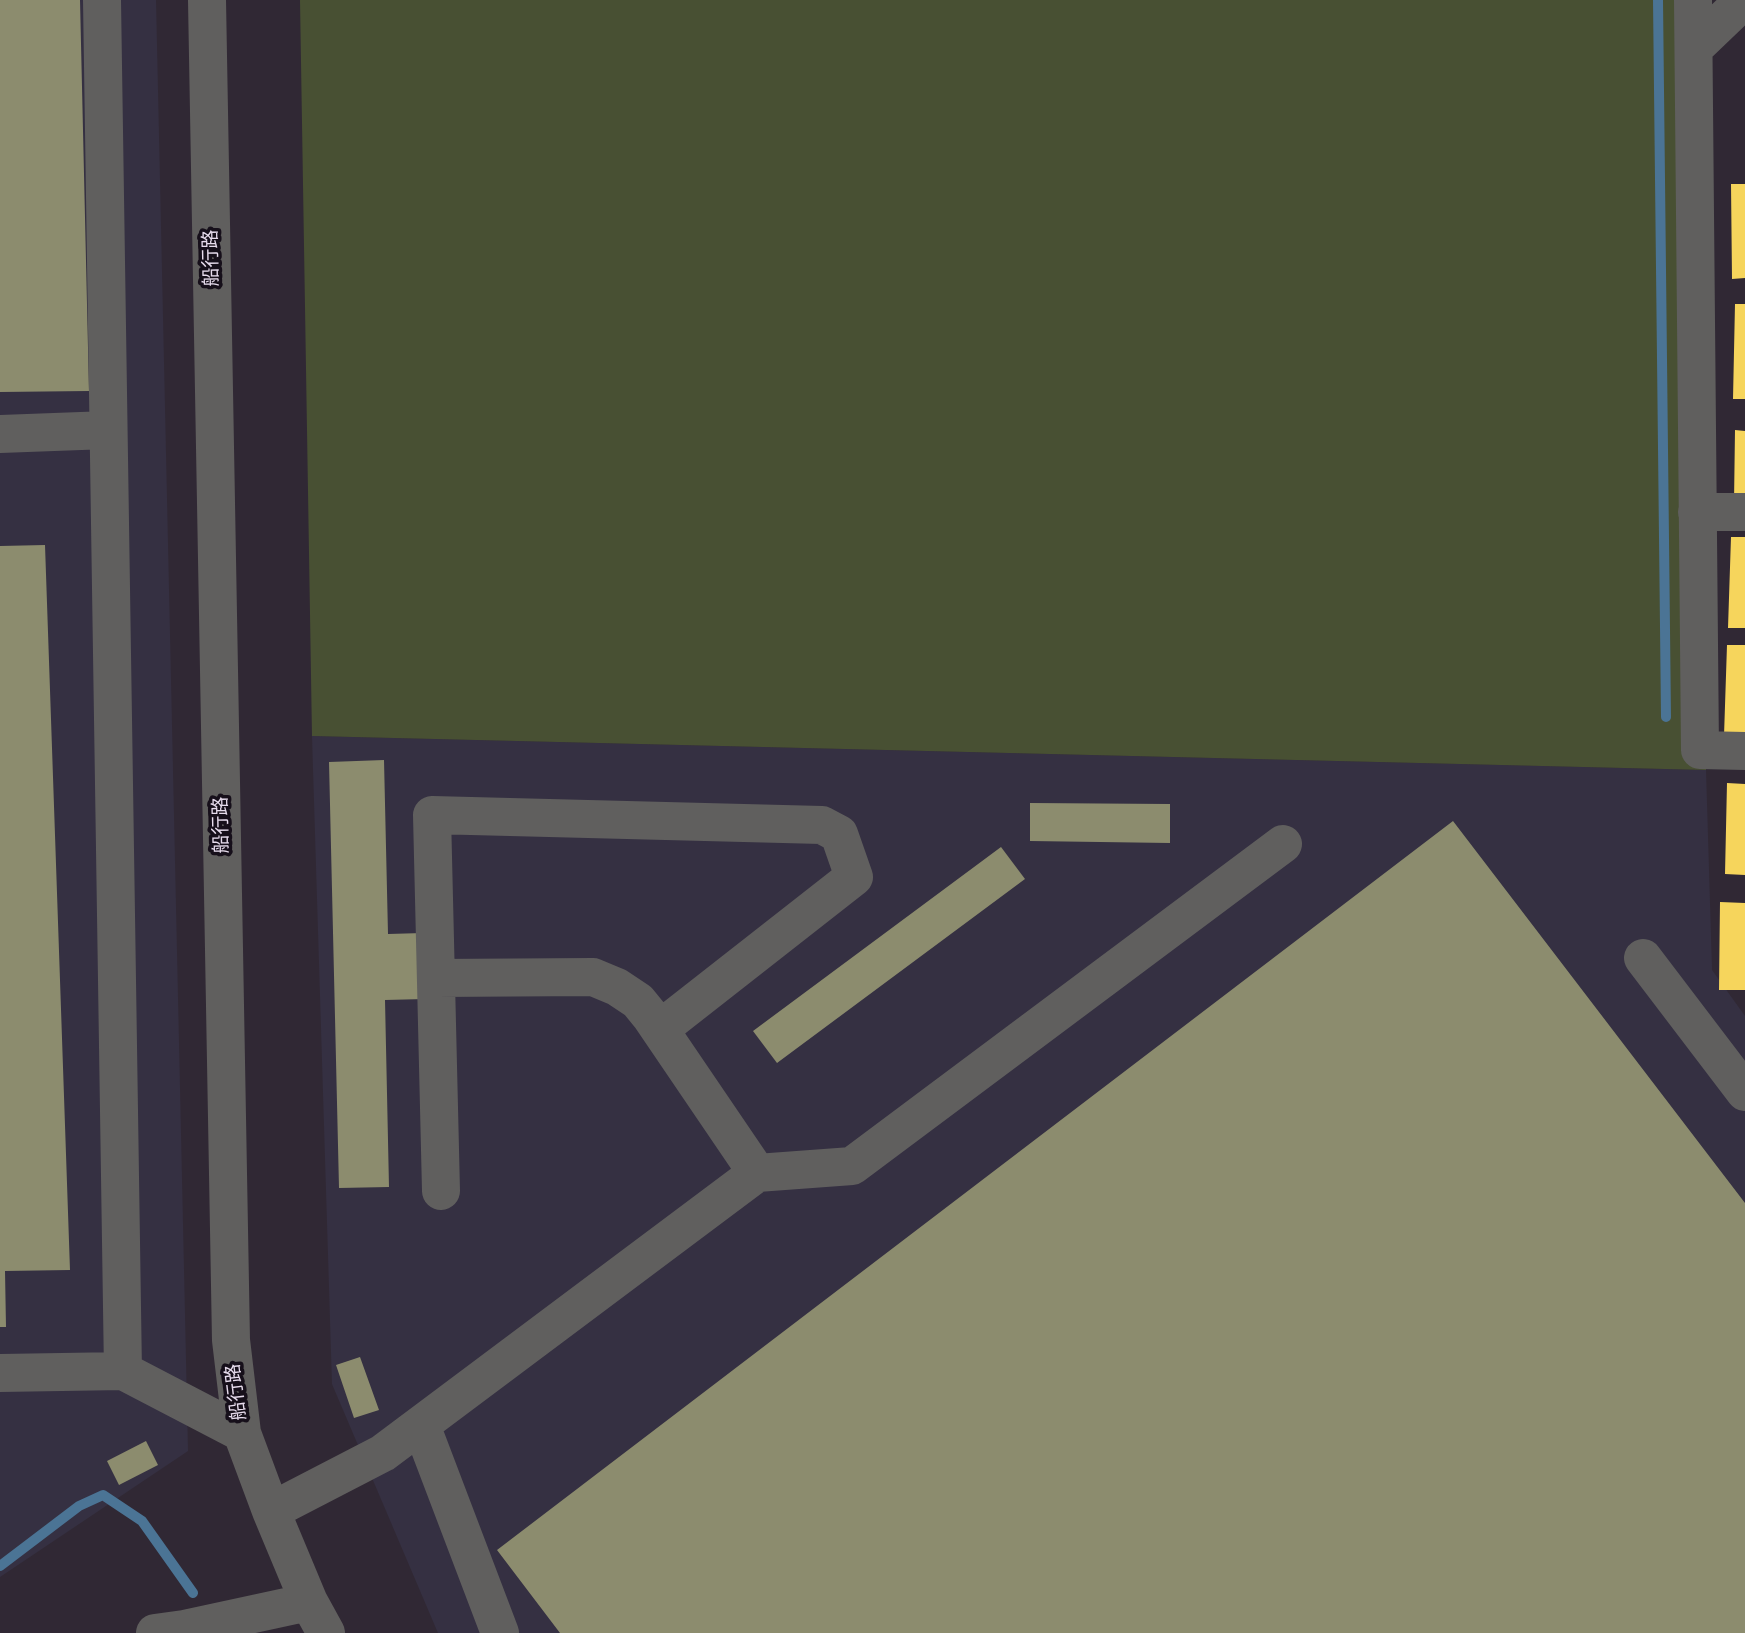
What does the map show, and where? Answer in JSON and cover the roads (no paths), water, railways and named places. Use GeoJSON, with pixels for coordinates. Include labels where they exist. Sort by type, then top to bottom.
{"type":"FeatureCollection","features":[{"type":"Feature","properties":{"kind":"street"},"geometry":{"type":"LineString","coordinates":[[102,0],[123,1371]]}},
{"type":"Feature","properties":{"kind":"street","name":"船行路"},"geometry":{"type":"LineString","coordinates":[[207,0],[231,1326],[242,1433],[271,1511],[317,1618]]}},
{"type":"Feature","properties":{"kind":"street"},"geometry":{"type":"LineString","coordinates":[[1693,0],[1700,750],[1745,751]]}},
{"type":"Feature","properties":{"kind":"street"},"geometry":{"type":"LineString","coordinates":[[1694,48],[1744,0]]}},
{"type":"Feature","properties":{"kind":"street"},"geometry":{"type":"LineString","coordinates":[[0,434],[108,430]]}},
{"type":"Feature","properties":{"kind":"street"},"geometry":{"type":"LineString","coordinates":[[1697,512],[1745,512]]}},
{"type":"Feature","properties":{"kind":"street"},"geometry":{"type":"LineString","coordinates":[[441,1191],[432,815],[822,825],[839,834],[854,877],[660,1029]]}},
{"type":"Feature","properties":{"kind":"street"},"geometry":{"type":"LineString","coordinates":[[271,1511],[383,1454],[757,1173],[852,1166],[1283,844]]}},
{"type":"Feature","properties":{"kind":"street"},"geometry":{"type":"LineString","coordinates":[[1643,958],[1745,1092]]}},
{"type":"Feature","properties":{"kind":"street"},"geometry":{"type":"LineString","coordinates":[[436,978],[593,977],[617,987],[638,1001],[660,1029],[757,1173]]}},
{"type":"Feature","properties":{"kind":"street"},"geometry":{"type":"LineString","coordinates":[[0,1373],[123,1371],[242,1433]]}},
{"type":"Feature","properties":{"kind":"street"},"geometry":{"type":"LineString","coordinates":[[421,1424],[500,1633]]}},
{"type":"Feature","properties":{"kind":"street"},"geometry":{"type":"LineString","coordinates":[[155,1633],[317,1618]]}},
{"type":"Feature","properties":{"kind":"waterway"},"geometry":{"type":"LineString","coordinates":[[1658,0],[1666,717]]}},
{"type":"Feature","properties":{"kind":"waterway"},"geometry":{"type":"LineString","coordinates":[[0,1566],[79,1506],[103,1495],[142,1521],[193,1593]]}}]}
